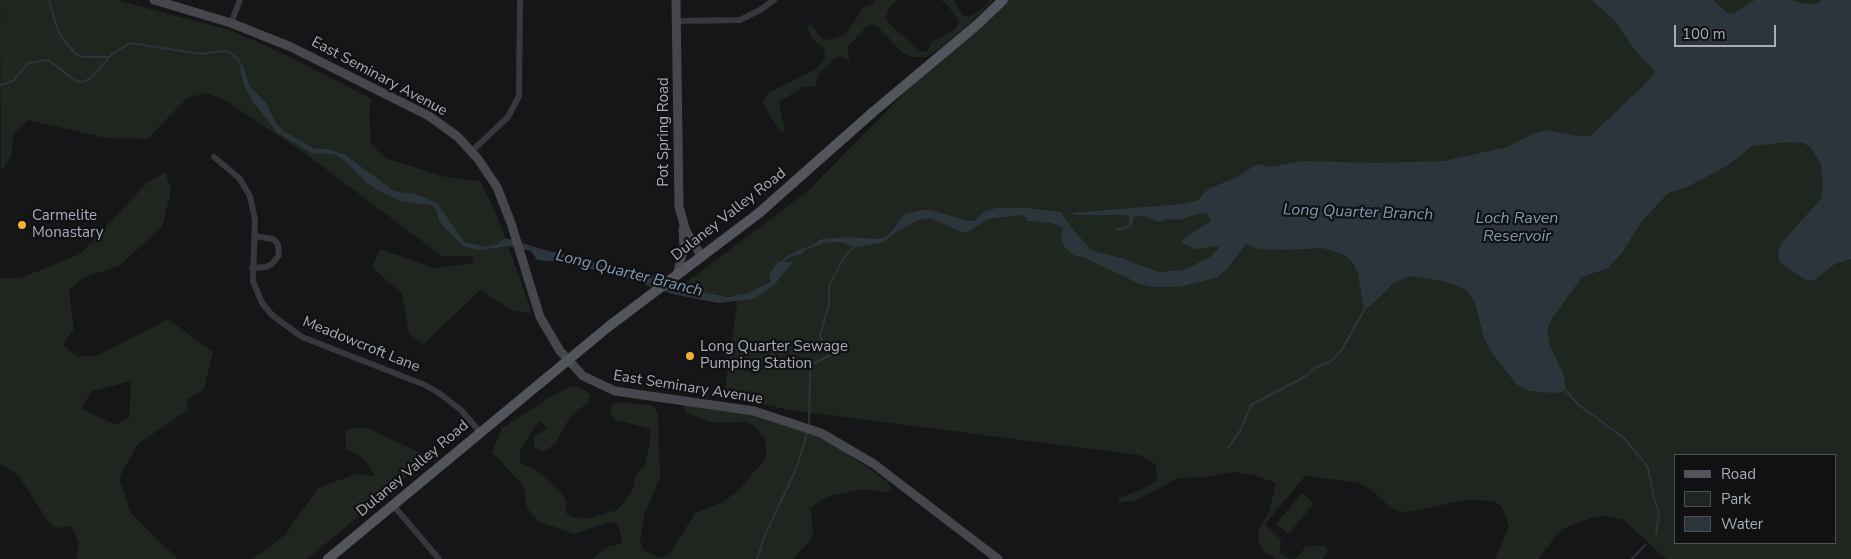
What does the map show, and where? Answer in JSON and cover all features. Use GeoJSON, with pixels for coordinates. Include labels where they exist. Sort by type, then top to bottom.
{"type":"FeatureCollection","features":[{"type":"Feature","properties":{"kind":"main road","name":"Dulaney Valley Road"},"geometry":{"type":"LineString","coordinates":[[328,559],[567,360],[781,195],[873,112],[978,24],[1002,0]]}},
{"type":"Feature","properties":{"kind":"street","name":"East Seminary Avenue"},"geometry":{"type":"LineString","coordinates":[[154,0],[231,23],[317,59],[420,111],[443,125],[472,151],[499,192],[540,317],[567,360],[583,376],[615,391],[754,412],[808,428],[848,447],[874,464],[998,559]]}},
{"type":"Feature","properties":{"kind":"street"},"geometry":{"type":"LineString","coordinates":[[231,23],[240,0]]}},
{"type":"Feature","properties":{"kind":"street"},"geometry":{"type":"LineString","coordinates":[[472,151],[508,117],[519,96],[520,0]]}},
{"type":"Feature","properties":{"kind":"street","name":"Pot Spring Road"},"geometry":{"type":"LineString","coordinates":[[676,0],[678,195],[683,224],[702,257]]}},
{"type":"Feature","properties":{"kind":"street"},"geometry":{"type":"LineString","coordinates":[[677,21],[740,20],[760,10],[774,0]]}},
{"type":"Feature","properties":{"kind":"street","name":"Meadowcroft Lane"},"geometry":{"type":"LineString","coordinates":[[214,157],[239,178],[250,196],[254,207],[252,268],[256,293],[262,303],[290,330],[319,344],[425,385],[451,401],[480,432]]}},
{"type":"Feature","properties":{"kind":"street"},"geometry":{"type":"LineString","coordinates":[[677,275],[684,247],[683,224]]}},
{"type":"Feature","properties":{"kind":"street"},"geometry":{"type":"LineString","coordinates":[[252,268],[266,267],[272,264],[279,255],[278,244],[273,240],[254,236]]}},
{"type":"Feature","properties":{"kind":"street"},"geometry":{"type":"LineString","coordinates":[[393,505],[439,559]]}},
{"type":"Feature","properties":{"kind":"green space"},"geometry":{"type":"Polygon","coordinates":[[[0,0],[116,0],[230,30],[292,58],[372,99],[369,110],[371,144],[385,158],[446,177],[480,181],[498,218],[532,313],[513,311],[480,290],[423,345],[409,333],[402,294],[372,267],[380,249],[434,268],[474,263],[472,256],[442,256],[310,157],[225,100],[206,93],[187,98],[147,139],[106,138],[28,120],[13,134],[12,155],[1,172],[0,0]]]}},
{"type":"Feature","properties":{"kind":"green space"},"geometry":{"type":"Polygon","coordinates":[[[876,0],[897,0],[889,8],[886,17],[887,21],[919,51],[924,52],[928,50],[931,42],[954,30],[959,22],[949,7],[941,0],[953,0],[963,15],[968,17],[984,8],[990,0],[993,0],[976,18],[942,47],[926,57],[912,57],[903,53],[873,24],[865,28],[848,46],[849,61],[841,56],[836,57],[819,74],[815,88],[811,86],[801,88],[781,101],[779,105],[785,130],[782,133],[768,113],[763,101],[768,93],[816,69],[825,58],[824,48],[813,40],[807,28],[810,24],[823,39],[827,40],[841,36],[848,30],[864,7],[873,4],[876,0]]]}},
{"type":"Feature","properties":{"kind":"green space"},"geometry":{"type":"Polygon","coordinates":[[[1008,0],[1851,0],[1851,559],[1666,559],[1624,520],[1606,516],[1594,517],[1564,528],[1554,538],[1539,559],[1495,559],[1509,526],[1502,507],[1493,501],[1464,500],[1416,511],[1402,512],[1391,508],[1374,492],[1360,483],[1305,476],[1265,524],[1281,540],[1280,552],[1286,557],[1293,559],[1275,559],[1262,549],[1258,541],[1258,531],[1269,512],[1276,483],[1254,475],[1232,472],[1205,477],[1178,478],[1137,500],[1118,503],[1119,498],[1147,487],[1157,480],[1156,465],[1139,455],[789,410],[764,404],[634,385],[724,396],[738,297],[676,290],[809,190],[920,77],[989,20],[1008,0]]]}},
{"type":"Feature","properties":{"kind":"green space"},"geometry":{"type":"Polygon","coordinates":[[[165,172],[171,190],[162,227],[119,266],[82,278],[69,291],[74,329],[63,345],[78,357],[98,355],[168,319],[213,352],[204,389],[187,400],[188,410],[138,444],[119,478],[131,513],[178,559],[76,559],[79,543],[71,526],[56,528],[50,524],[18,475],[0,463],[0,278],[21,278],[80,254],[148,182],[165,172]],[[131,381],[92,391],[81,408],[116,425],[129,418],[131,381]]]}},
{"type":"Feature","properties":{"kind":"green space"},"geometry":{"type":"Polygon","coordinates":[[[571,386],[581,388],[591,396],[587,403],[570,417],[556,442],[546,451],[539,451],[534,446],[535,436],[548,427],[540,422],[536,425],[520,450],[520,462],[540,473],[562,493],[567,502],[565,512],[571,517],[591,518],[617,510],[632,492],[636,475],[644,467],[649,449],[651,429],[616,420],[610,413],[613,404],[622,402],[651,405],[658,412],[660,478],[645,513],[640,540],[643,550],[659,558],[669,555],[695,513],[723,502],[739,490],[764,460],[767,450],[765,440],[753,425],[744,422],[714,423],[686,413],[683,404],[701,405],[762,417],[807,431],[841,449],[888,482],[892,490],[883,492],[863,489],[826,497],[811,508],[813,536],[794,559],[591,559],[607,547],[620,544],[622,539],[618,524],[609,522],[574,534],[540,522],[527,508],[524,487],[492,452],[502,428],[550,397],[571,386]]]}},
{"type":"Feature","properties":{"kind":"green space"},"geometry":{"type":"Polygon","coordinates":[[[365,427],[430,457],[307,559],[252,559],[285,535],[318,488],[356,474],[375,476],[365,459],[346,449],[345,429],[365,427]]]}},
{"type":"Feature","properties":{"kind":"green space"},"geometry":{"type":"Polygon","coordinates":[[[1302,493],[1314,504],[1288,534],[1276,524],[1302,493]]]}},
{"type":"Feature","properties":{"kind":"green space"},"geometry":{"type":"Polygon","coordinates":[[[1306,546],[1325,546],[1328,552],[1323,559],[1294,559],[1298,557],[1306,546]]]}},
{"type":"Feature","properties":{"kind":"water","name":"Loch Raven Reservoir"},"geometry":{"type":"Polygon","coordinates":[[[1592,0],[1713,0],[1726,12],[1733,14],[1755,0],[1789,0],[1806,4],[1817,4],[1822,0],[1851,0],[1851,259],[1835,264],[1814,280],[1808,281],[1784,266],[1778,259],[1779,249],[1784,240],[1821,199],[1823,188],[1821,164],[1810,147],[1803,143],[1789,142],[1752,146],[1727,166],[1685,188],[1668,193],[1642,221],[1621,254],[1608,268],[1582,277],[1553,317],[1547,329],[1550,346],[1564,376],[1566,388],[1562,392],[1554,393],[1529,391],[1516,384],[1491,351],[1484,338],[1475,302],[1467,291],[1441,281],[1409,276],[1394,283],[1366,308],[1363,305],[1358,274],[1353,263],[1345,255],[1323,248],[1259,249],[1246,244],[1227,269],[1216,278],[1179,287],[1152,287],[1140,284],[1083,257],[1075,256],[1066,249],[1061,240],[1063,228],[1051,223],[1027,221],[1027,218],[1020,215],[988,219],[966,233],[931,218],[918,220],[896,232],[884,242],[857,247],[840,242],[814,243],[805,247],[803,254],[789,257],[790,254],[822,239],[848,237],[880,239],[890,234],[903,215],[921,210],[930,210],[974,221],[985,211],[997,208],[1028,208],[1061,212],[1070,226],[1092,251],[1122,258],[1158,272],[1184,270],[1210,257],[1219,248],[1217,246],[1194,249],[1181,242],[1211,221],[1208,214],[1200,213],[1179,220],[1167,219],[1160,222],[1142,216],[1134,217],[1131,227],[1119,231],[1115,229],[1129,225],[1129,215],[1075,215],[1071,213],[1183,204],[1198,200],[1208,189],[1239,176],[1257,164],[1270,167],[1303,161],[1376,163],[1444,161],[1508,147],[1534,133],[1546,130],[1577,136],[1590,136],[1640,89],[1653,75],[1654,70],[1634,49],[1616,22],[1592,0]]]}},
{"type":"Feature","properties":{"kind":"water"},"geometry":{"type":"Polygon","coordinates":[[[238,60],[243,66],[250,87],[267,104],[275,122],[283,131],[315,149],[325,149],[344,154],[394,191],[419,195],[437,203],[464,242],[486,247],[498,244],[505,238],[552,252],[581,257],[603,266],[649,273],[681,288],[728,297],[745,294],[771,282],[769,275],[778,262],[793,262],[775,284],[753,299],[718,303],[672,294],[636,281],[564,262],[537,260],[531,251],[508,246],[481,250],[465,247],[440,223],[436,209],[430,205],[400,201],[381,192],[367,183],[340,157],[333,154],[311,153],[278,133],[254,103],[244,85],[238,60]]]}},
{"type":"Feature","properties":{"kind":"waterway"},"geometry":{"type":"LineString","coordinates":[[49,0],[57,28],[62,38],[76,54],[83,57],[109,57]]}},
{"type":"Feature","properties":{"kind":"waterway","name":"Long Quarter Branch"},"geometry":{"type":"LineString","coordinates":[[0,85],[13,81],[28,63],[48,60],[76,81],[83,82],[91,78],[112,54],[130,43],[202,54],[222,51],[229,52],[239,60],[240,64]]}},
{"type":"Feature","properties":{"kind":"waterway","name":"Long Quarter Branch"},"geometry":{"type":"LineString","coordinates":[[802,250],[821,243]]}},
{"type":"Feature","properties":{"kind":"waterway"},"geometry":{"type":"LineString","coordinates":[[809,426],[810,368],[813,364],[832,354],[832,351],[824,344],[820,336],[829,304],[829,286],[843,259],[856,244]]}},
{"type":"Feature","properties":{"kind":"waterway","name":"Long Quarter Branch"},"geometry":{"type":"LineString","coordinates":[[781,262],[791,255]]}},
{"type":"Feature","properties":{"kind":"waterway"},"geometry":{"type":"LineString","coordinates":[[1228,448],[1240,431],[1251,405],[1306,376],[1315,368],[1330,362],[1341,351],[1367,305]]}},
{"type":"Feature","properties":{"kind":"waterway"},"geometry":{"type":"LineString","coordinates":[[1564,389],[1580,406],[1624,438],[1648,468],[1654,499],[1659,513],[1656,534]]}},
{"type":"Feature","properties":{"kind":"waterway"},"geometry":{"type":"LineString","coordinates":[[757,559],[765,535],[797,467],[807,433]]}},
{"type":"Feature","properties":{"kind":"waterway"},"geometry":{"type":"LineString","coordinates":[[1632,559],[1645,545]]}},
{"type":"Feature","properties":{"kind":"place","name":"Carmelite Monastary"},"geometry":{"type":"Point","coordinates":[22,225]}},
{"type":"Feature","properties":{"kind":"place","name":"Long Quarter Sewage Pumping Station"},"geometry":{"type":"Point","coordinates":[690,356]}}]}
